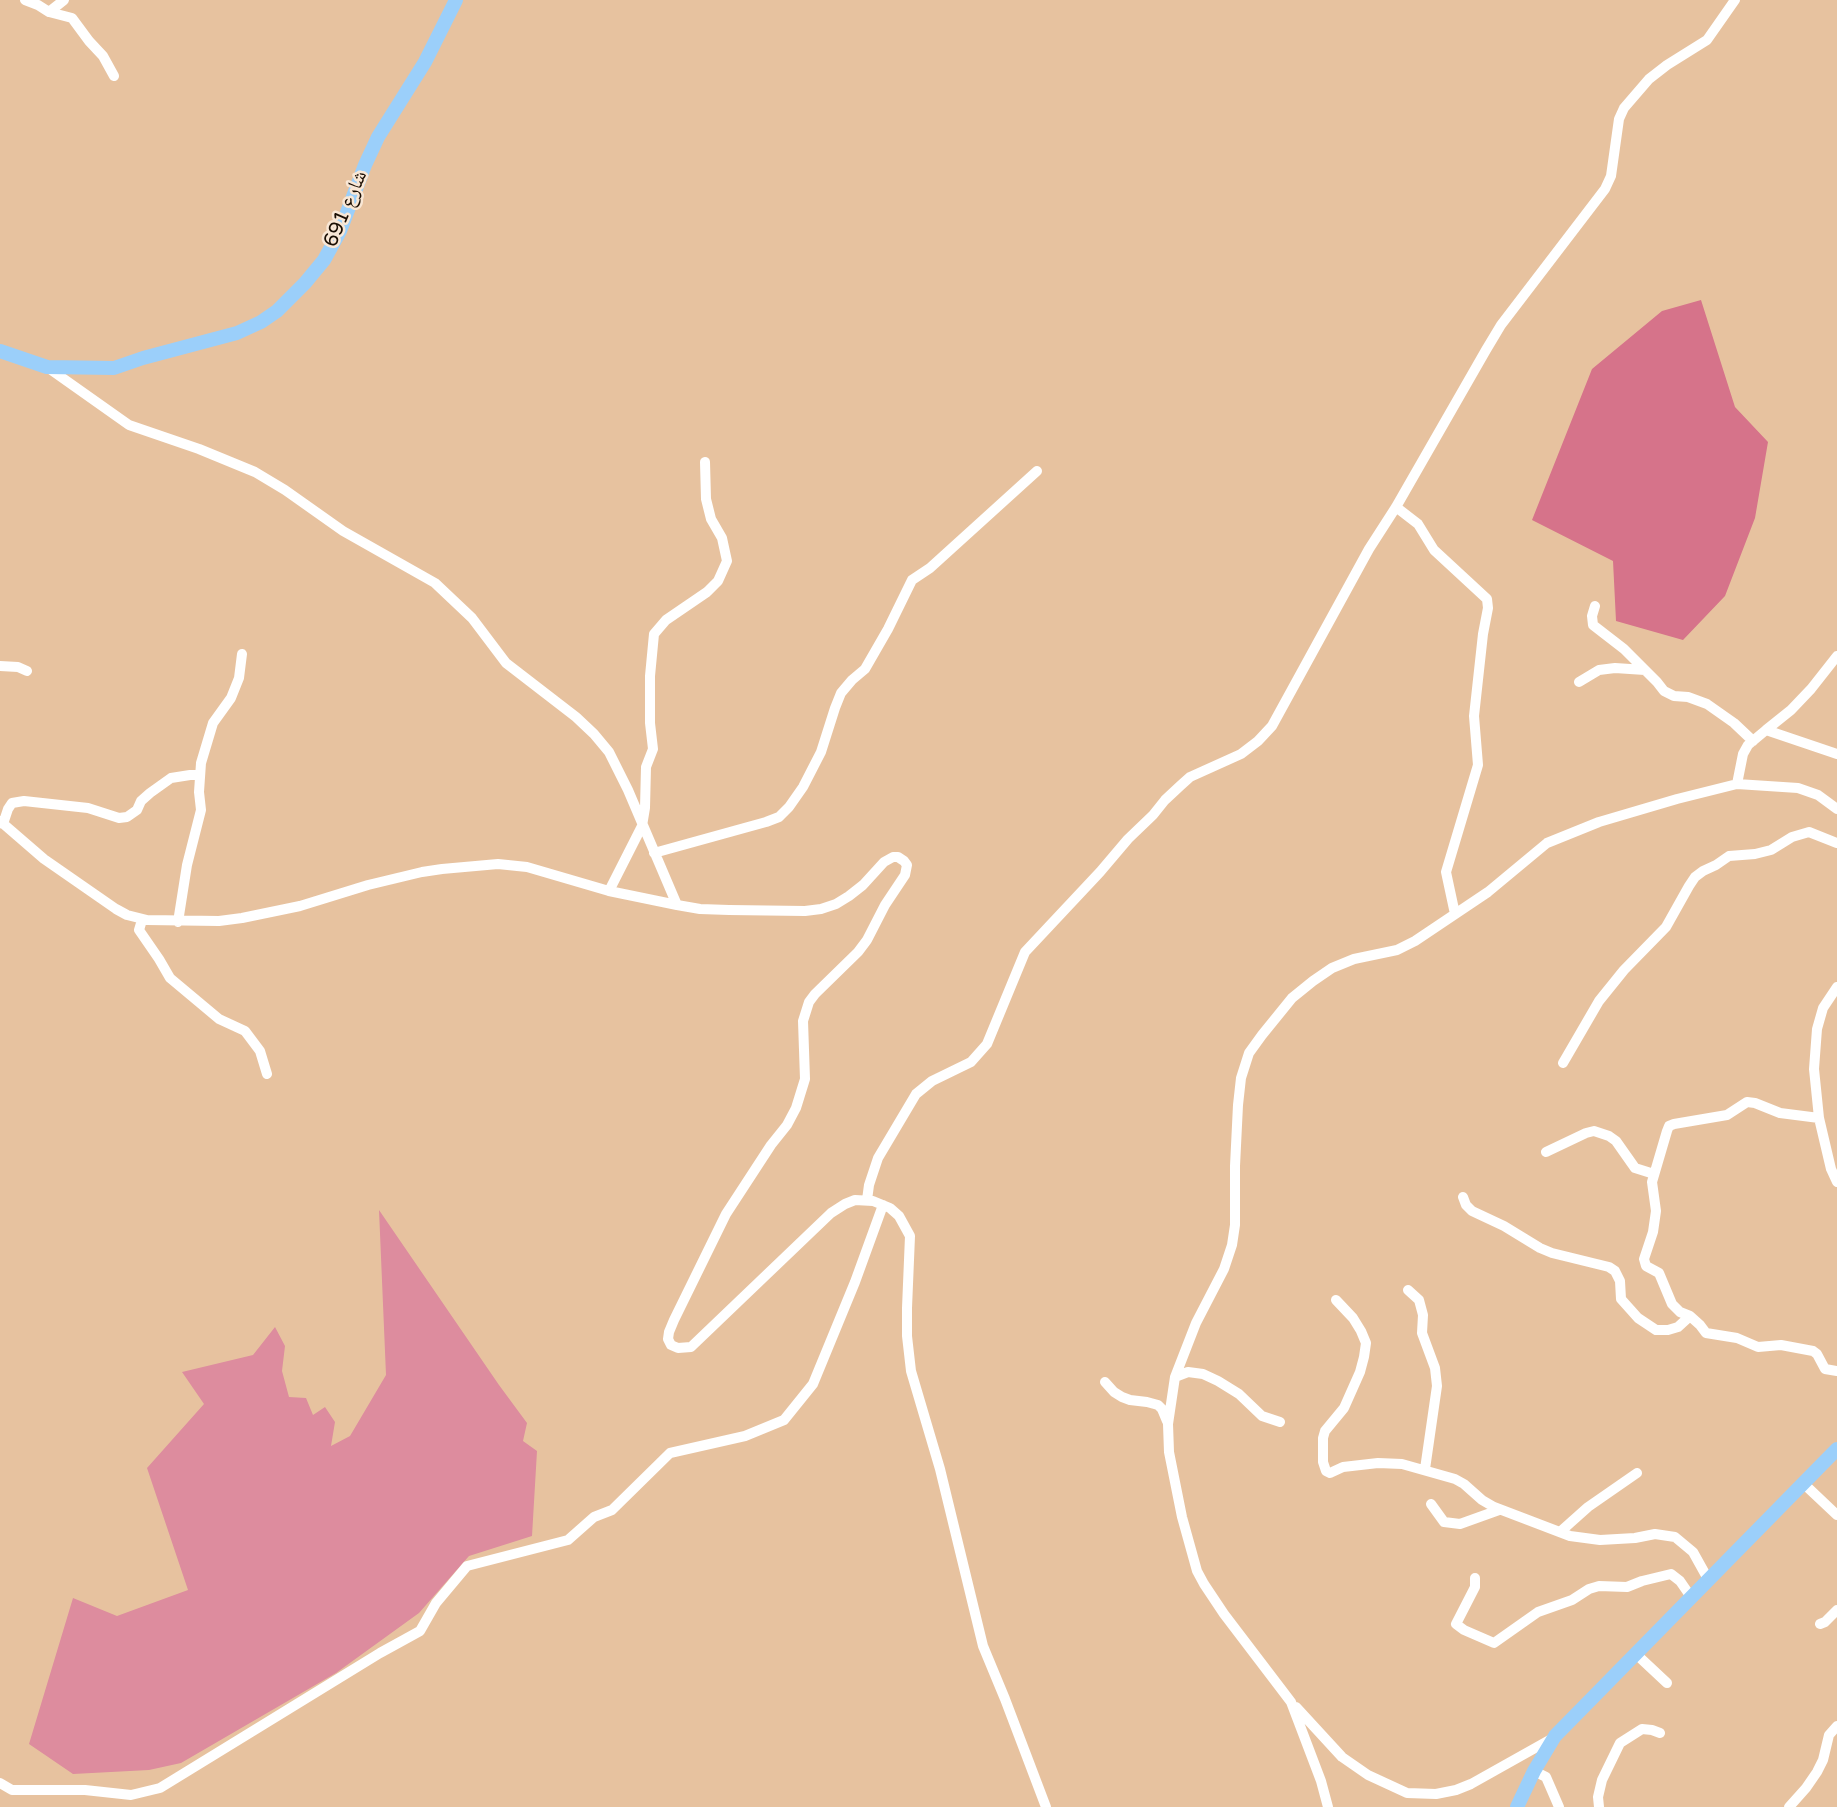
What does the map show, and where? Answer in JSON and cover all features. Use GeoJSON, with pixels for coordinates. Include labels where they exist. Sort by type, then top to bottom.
{"type":"FeatureCollection","features":[{"type":"Feature","properties":{"kind":"main road","name":"شارع 691"},"geometry":{"type":"LineString","coordinates":[[0,351],[47,367],[114,368],[237,333],[261,322],[277,311],[324,260],[340,231],[374,147],[425,62],[456,0]]}},
{"type":"Feature","properties":{"kind":"main road"},"geometry":{"type":"LineString","coordinates":[[1517,1807],[1534,1771],[1555,1736],[1837,1449]]}},
{"type":"Feature","properties":{"kind":"street"},"geometry":{"type":"LineString","coordinates":[[25,0],[49,12],[72,18],[103,56],[114,76]]}},
{"type":"Feature","properties":{"kind":"street"},"geometry":{"type":"LineString","coordinates":[[49,12],[64,0]]}},
{"type":"Feature","properties":{"kind":"street"},"geometry":{"type":"LineString","coordinates":[[867,1200],[869,1185],[878,1158],[916,1094],[932,1081],[971,1062],[987,1044],[1025,952],[1128,839],[1180,786],[1190,777],[1240,754],[1258,741],[1272,726],[1369,549],[1396,507],[1501,325],[1605,189],[1611,176],[1619,119],[1624,108],[1649,79],[1666,65],[1707,40],[1729,2]]}},
{"type":"Feature","properties":{"kind":"street"},"geometry":{"type":"LineString","coordinates":[[47,367],[129,425],[199,449],[255,472],[344,531],[435,584],[472,618],[506,663],[560,703],[594,734],[609,752],[677,905]]}},
{"type":"Feature","properties":{"kind":"street"},"geometry":{"type":"LineString","coordinates":[[609,891],[642,826],[646,767],[653,749],[650,723],[650,676],[654,634],[666,620],[707,592],[718,581],[727,561],[722,538],[711,519],[706,499],[705,462]]}},
{"type":"Feature","properties":{"kind":"street"},"geometry":{"type":"LineString","coordinates":[[654,853],[779,817],[803,787],[821,752],[841,693],[865,669],[912,580],[937,562],[1037,471]]}},
{"type":"Feature","properties":{"kind":"street"},"geometry":{"type":"LineString","coordinates":[[1396,507],[1418,524],[1434,550],[1487,599],[1488,608],[1474,716],[1478,765],[1446,872],[1455,915]]}},
{"type":"Feature","properties":{"kind":"street"},"geometry":{"type":"LineString","coordinates":[[1595,606],[1593,625],[1624,649],[1668,694],[1688,697],[1707,704],[1754,741]]}},
{"type":"Feature","properties":{"kind":"street"},"geometry":{"type":"LineString","coordinates":[[178,922],[187,865],[201,810],[201,762],[213,723],[231,698],[239,678],[242,654]]}},
{"type":"Feature","properties":{"kind":"street"},"geometry":{"type":"LineString","coordinates":[[1737,784],[1743,754],[1748,745],[1791,710],[1837,657]]}},
{"type":"Feature","properties":{"kind":"street"},"geometry":{"type":"LineString","coordinates":[[0,666],[18,667],[27,671]]}},
{"type":"Feature","properties":{"kind":"street"},"geometry":{"type":"LineString","coordinates":[[1579,682],[1599,670],[1615,668],[1645,670]]}},
{"type":"Feature","properties":{"kind":"street"},"geometry":{"type":"LineString","coordinates":[[1766,730],[1837,754]]}},
{"type":"Feature","properties":{"kind":"street"},"geometry":{"type":"LineString","coordinates":[[200,775],[171,778],[150,792],[141,801],[137,810],[127,817],[119,818],[88,808],[24,801],[12,803],[2,823],[44,859],[116,909],[142,920],[178,922],[242,918],[300,906],[368,885],[422,872],[498,864],[527,867],[609,891],[700,909],[805,911],[836,904],[863,885],[884,862],[893,857],[902,859],[907,865],[905,875],[885,904],[867,940],[814,994],[809,1002],[803,1021],[805,1079],[796,1108],[787,1125],[739,1191],[714,1235],[669,1332],[668,1339],[671,1345],[678,1348],[691,1347],[831,1213],[855,1200],[867,1200],[883,1205],[900,1216],[910,1236],[907,1336],[911,1371],[940,1469],[980,1636],[1046,1807]]}},
{"type":"Feature","properties":{"kind":"street"},"geometry":{"type":"LineString","coordinates":[[1555,1736],[1505,1766],[1456,1790],[1436,1794],[1407,1793],[1368,1775],[1342,1757],[1291,1702],[1224,1614],[1197,1570],[1182,1517],[1170,1452],[1168,1424],[1175,1377],[1188,1342],[1224,1269],[1232,1245],[1235,1225],[1235,1166],[1240,1078],[1249,1053],[1292,998],[1332,968],[1354,959],[1397,950],[1415,941],[1488,892],[1547,843],[1599,822],[1737,784],[1798,788],[1818,795],[1837,809]]}},
{"type":"Feature","properties":{"kind":"street"},"geometry":{"type":"LineString","coordinates":[[1563,1063],[1599,1001],[1624,970],[1666,927],[1689,886],[1703,870],[1729,856],[1771,850],[1792,837],[1809,832],[1837,843]]}},
{"type":"Feature","properties":{"kind":"street"},"geometry":{"type":"LineString","coordinates":[[142,920],[139,930],[170,978],[219,1019],[244,1031],[260,1051],[267,1074]]}},
{"type":"Feature","properties":{"kind":"street"},"geometry":{"type":"LineString","coordinates":[[1837,987],[1823,1008],[1817,1029],[1814,1069],[1819,1118],[1831,1169],[1837,1182]]}},
{"type":"Feature","properties":{"kind":"street"},"geometry":{"type":"LineString","coordinates":[[1819,1118],[1780,1113],[1747,1102],[1727,1115],[1669,1126],[1652,1182],[1656,1211],[1653,1232],[1644,1259],[1646,1266],[1659,1273],[1672,1304],[1700,1325],[1706,1333],[1737,1338],[1758,1347],[1781,1345],[1813,1351],[1825,1369],[1837,1371]]}},
{"type":"Feature","properties":{"kind":"street"},"geometry":{"type":"LineString","coordinates":[[1546,1152],[1594,1131],[1616,1141],[1635,1168],[1654,1174]]}},
{"type":"Feature","properties":{"kind":"street"},"geometry":{"type":"LineString","coordinates":[[1463,1197],[1466,1205],[1472,1211],[1504,1226],[1540,1248],[1615,1271],[1620,1281],[1622,1299],[1638,1318],[1656,1330],[1678,1327],[1690,1317]]}},
{"type":"Feature","properties":{"kind":"street"},"geometry":{"type":"LineString","coordinates":[[0,1783],[12,1790],[85,1790],[131,1795],[160,1788],[380,1653],[420,1631],[436,1603],[467,1566],[568,1540],[594,1517],[612,1510],[670,1453],[745,1437],[784,1420],[813,1384],[855,1282],[883,1205]]}},
{"type":"Feature","properties":{"kind":"street"},"geometry":{"type":"LineString","coordinates":[[1408,1290],[1419,1300],[1423,1315],[1422,1333],[1435,1368],[1437,1386],[1425,1469]]}},
{"type":"Feature","properties":{"kind":"street"},"geometry":{"type":"LineString","coordinates":[[1336,1300],[1353,1318],[1366,1343],[1360,1372],[1344,1408],[1325,1431],[1323,1462],[1326,1471],[1330,1473],[1343,1467],[1390,1462],[1425,1469],[1455,1479],[1499,1510],[1570,1536],[1600,1540],[1635,1538],[1654,1534],[1676,1538],[1693,1552],[1708,1579]]}},
{"type":"Feature","properties":{"kind":"street"},"geometry":{"type":"LineString","coordinates":[[1175,1377],[1188,1372],[1203,1374],[1239,1394],[1262,1416],[1280,1422]]}},
{"type":"Feature","properties":{"kind":"street"},"geometry":{"type":"LineString","coordinates":[[1104,1382],[1122,1397],[1158,1405],[1168,1424]]}},
{"type":"Feature","properties":{"kind":"street"},"geometry":{"type":"LineString","coordinates":[[1560,1532],[1588,1507],[1637,1473]]}},
{"type":"Feature","properties":{"kind":"street"},"geometry":{"type":"LineString","coordinates":[[1803,1483],[1837,1515]]}},
{"type":"Feature","properties":{"kind":"street"},"geometry":{"type":"LineString","coordinates":[[1431,1504],[1444,1522],[1460,1524],[1499,1510]]}},
{"type":"Feature","properties":{"kind":"street"},"geometry":{"type":"LineString","coordinates":[[1475,1578],[1475,1587],[1456,1624],[1494,1643],[1538,1612],[1572,1600],[1589,1589],[1599,1586],[1627,1587],[1671,1574],[1680,1581],[1691,1597]]}},
{"type":"Feature","properties":{"kind":"street"},"geometry":{"type":"LineString","coordinates":[[1820,1624],[1837,1611]]}},
{"type":"Feature","properties":{"kind":"street"},"geometry":{"type":"LineString","coordinates":[[1636,1654],[1667,1683]]}},
{"type":"Feature","properties":{"kind":"street"},"geometry":{"type":"LineString","coordinates":[[1291,1702],[1321,1781],[1328,1807]]}},
{"type":"Feature","properties":{"kind":"street"},"geometry":{"type":"LineString","coordinates":[[1789,1807],[1817,1772],[1830,1735],[1837,1726]]}},
{"type":"Feature","properties":{"kind":"street"},"geometry":{"type":"LineString","coordinates":[[1599,1807],[1598,1797],[1602,1780],[1620,1743],[1642,1729],[1660,1733]]}},
{"type":"Feature","properties":{"kind":"street"},"geometry":{"type":"LineString","coordinates":[[1534,1771],[1546,1777],[1559,1807]]}},
{"type":"Feature","properties":{"kind":"shaded area"},"geometry":{"type":"Polygon","coordinates":[[[1701,300],[1735,407],[1768,442],[1755,518],[1725,596],[1683,640],[1616,621],[1613,561],[1532,520],[1592,369],[1662,311],[1701,300]]]}},
{"type":"Feature","properties":{"kind":"shaded area"},"geometry":{"type":"Polygon","coordinates":[[[379,1210],[527,1423],[523,1441],[537,1451],[532,1536],[469,1556],[419,1613],[336,1673],[181,1763],[149,1770],[73,1774],[29,1744],[73,1598],[117,1616],[188,1590],[147,1468],[204,1404],[182,1372],[253,1355],[275,1327],[285,1346],[282,1371],[289,1397],[306,1398],[313,1415],[325,1407],[335,1422],[331,1446],[350,1436],[386,1375],[379,1210]]]}}]}
